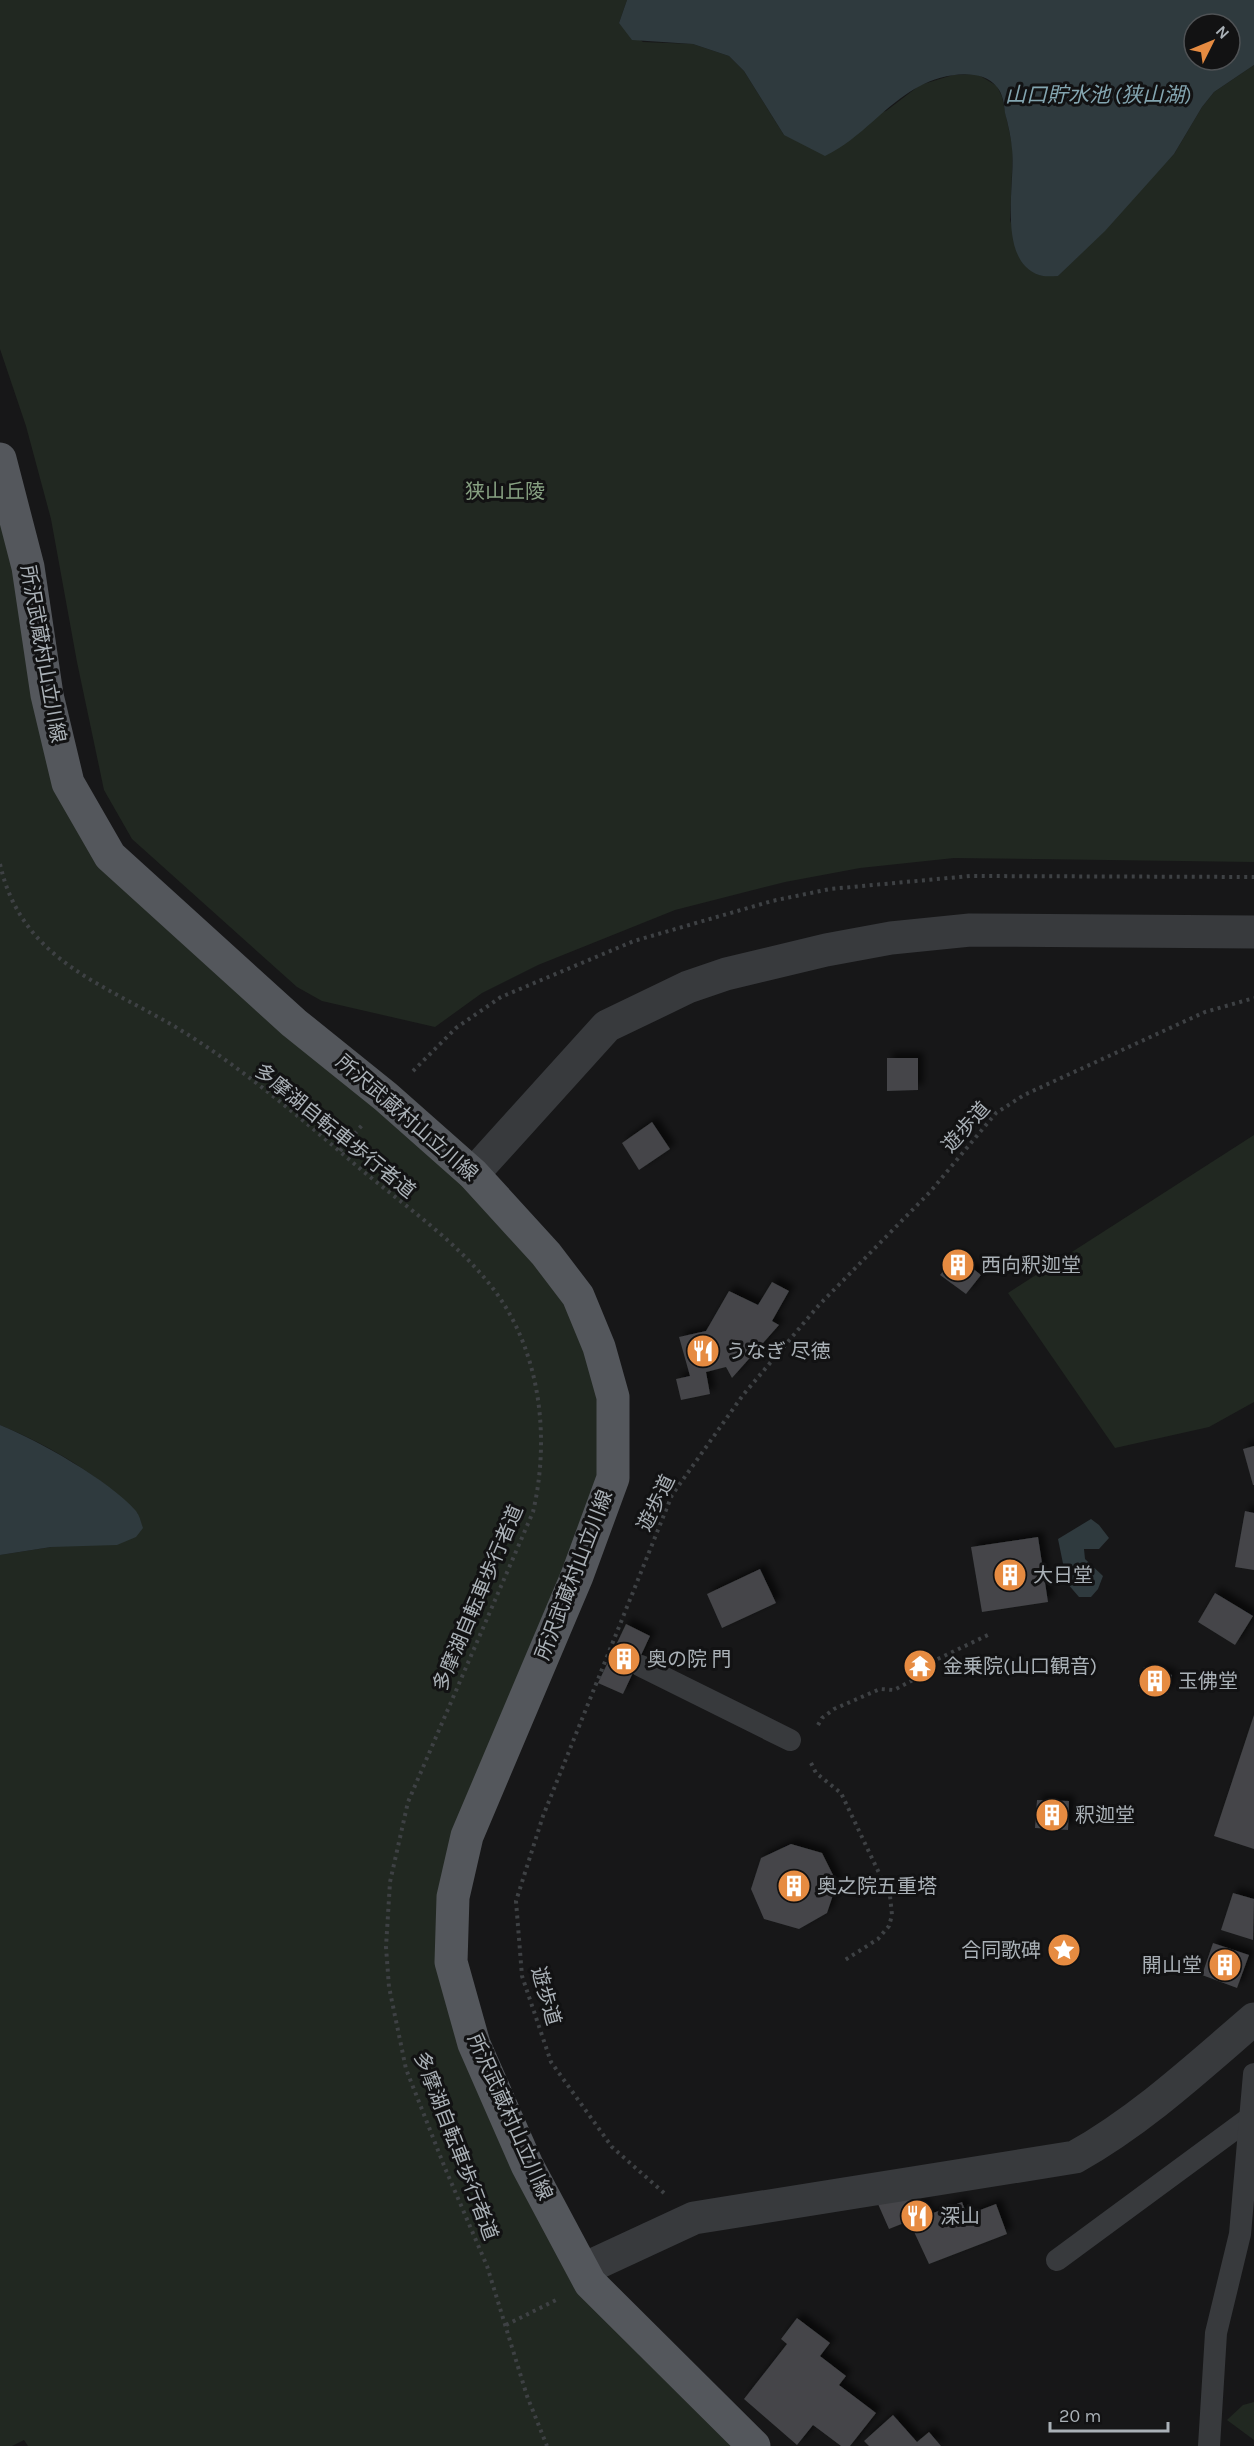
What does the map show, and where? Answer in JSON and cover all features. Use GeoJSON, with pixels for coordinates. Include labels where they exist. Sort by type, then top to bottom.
{"type":"FeatureCollection","features":[{"type":"Feature","properties":{"kind":"main road","name":"所沢武蔵村山立川線"},"geometry":{"type":"LineString","coordinates":[[0,459],[28,567],[47,695],[68,783],[110,856],[294,1023],[386,1097],[472,1174],[546,1254],[578,1296],[599,1347],[613,1397],[613,1478],[577,1576],[467,1836],[453,1898],[451,1962],[474,2044],[527,2165],[587,2276],[754,2446]]}},
{"type":"Feature","properties":{"kind":"street"},"geometry":{"type":"LineString","coordinates":[[472,1174],[607,1026],[688,987],[726,974],[826,950],[891,938],[970,930],[1254,932]]}},
{"type":"Feature","properties":{"kind":"street"},"geometry":{"type":"LineString","coordinates":[[587,2276],[694,2218],[1075,2157],[1101,2143],[1170,2092],[1254,2019]]}},
{"type":"Feature","properties":{"kind":"lane"},"geometry":{"type":"LineString","coordinates":[[641,1666],[790,1740]]}},
{"type":"Feature","properties":{"kind":"lane"},"geometry":{"type":"LineString","coordinates":[[1209,2446],[1216,2332],[1240,2234],[1254,2074]]}},
{"type":"Feature","properties":{"kind":"lane"},"geometry":{"type":"LineString","coordinates":[[1057,2260],[1251,2117]]}},
{"type":"Feature","properties":{"kind":"path","name":"多摩湖自転車歩行者道"},"geometry":{"type":"LineString","coordinates":[[0,864],[12,899],[32,934],[51,953],[90,981],[128,999],[210,1048],[340,1151],[464,1256],[488,1282],[528,1354],[537,1391],[541,1426],[536,1502],[527,1530],[447,1707],[408,1802],[390,1882],[386,1947],[389,1987],[406,2068],[444,2168],[487,2266],[527,2396],[547,2446]]}},
{"type":"Feature","properties":{"kind":"path","name":"遊歩道"},"geometry":{"type":"LineString","coordinates":[[694,2218],[612,2147],[551,2062],[522,1976],[516,1901],[543,1816],[672,1495],[743,1395],[819,1305],[930,1192],[996,1113],[1024,1095],[1205,1012],[1254,998]]}},
{"type":"Feature","properties":{"kind":"path"},"geometry":{"type":"LineString","coordinates":[[834,1709],[880,1689],[894,1690],[913,1680],[921,1667],[990,1634]]}},
{"type":"Feature","properties":{"kind":"path"},"geometry":{"type":"LineString","coordinates":[[810,1760],[816,1773],[841,1793],[890,1896],[892,1915],[888,1926],[878,1939],[845,1960]]}},
{"type":"Feature","properties":{"kind":"path"},"geometry":{"type":"LineString","coordinates":[[506,2325],[587,2276]]}},
{"type":"Feature","properties":{"kind":"green space","name":"狭山丘陵"},"geometry":{"type":"Polygon","coordinates":[[[0,0],[627,0],[619,23],[643,42],[693,44],[729,56],[744,71],[784,135],[886,111],[920,85],[953,75],[977,74],[997,86],[1002,97],[1013,149],[1010,220],[1024,263],[1039,275],[1058,276],[1174,154],[1202,107],[1214,92],[1254,65],[1254,862],[954,858],[860,868],[785,882],[675,910],[538,965],[482,993],[435,1027],[322,1001],[297,987],[132,839],[104,790],[77,662],[51,519],[26,426],[0,349],[0,0]]]}},
{"type":"Feature","properties":{"kind":"green space"},"geometry":{"type":"Polygon","coordinates":[[[0,459],[47,695],[110,856],[294,1023],[578,1296],[613,1478],[467,1836],[451,1962],[584,2269],[754,2446],[28,2446],[24,2440],[12,2446],[0,2446],[0,1555],[51,1547],[138,1514],[108,1487],[74,1463],[0,1425],[0,459]]]}},
{"type":"Feature","properties":{"kind":"green space"},"geometry":{"type":"Polygon","coordinates":[[[1254,1135],[1254,1402],[1209,1427],[1115,1448],[1008,1293],[1254,1135]]]}},
{"type":"Feature","properties":{"kind":"green space"},"geometry":{"type":"Polygon","coordinates":[[[1254,2402],[1254,2440],[1227,2420],[1243,2405],[1254,2402]]]}},
{"type":"Feature","properties":{"kind":"water","name":"山口貯水池 (狭山湖)"},"geometry":{"type":"Polygon","coordinates":[[[627,0],[1254,0],[1254,65],[1214,92],[1202,107],[1174,154],[1105,231],[1058,276],[1039,275],[1026,267],[1017,254],[1011,219],[1013,163],[1011,140],[1002,96],[990,80],[981,76],[960,74],[928,82],[907,93],[850,140],[825,156],[784,135],[744,71],[729,56],[693,44],[632,40],[619,23],[627,0]]]}},
{"type":"Feature","properties":{"kind":"water"},"geometry":{"type":"Polygon","coordinates":[[[0,1425],[53,1451],[91,1474],[136,1511],[143,1528],[136,1537],[117,1545],[51,1547],[0,1555],[0,1425]]]}},
{"type":"Feature","properties":{"kind":"water"},"geometry":{"type":"Polygon","coordinates":[[[1091,1519],[1109,1538],[1099,1549],[1084,1549],[1085,1559],[1103,1576],[1098,1589],[1091,1597],[1079,1597],[1067,1583],[1058,1539],[1091,1519]]]}},
{"type":"Feature","properties":{"kind":"building"},"geometry":{"type":"Polygon","coordinates":[[[887,1058],[918,1058],[918,1090],[887,1091],[887,1058]]]}},
{"type":"Feature","properties":{"kind":"building"},"geometry":{"type":"Polygon","coordinates":[[[652,1122],[670,1149],[639,1170],[622,1143],[652,1122]]]}},
{"type":"Feature","properties":{"kind":"building","name":"西向釈迦堂"},"geometry":{"type":"Polygon","coordinates":[[[956,1255],[981,1275],[966,1294],[940,1275],[956,1255]]]}},
{"type":"Feature","properties":{"kind":"building"},"geometry":{"type":"Polygon","coordinates":[[[772,1282],[789,1291],[772,1321],[779,1325],[732,1378],[726,1367],[706,1372],[710,1394],[681,1400],[676,1379],[690,1376],[679,1337],[706,1331],[729,1291],[758,1305],[772,1282]]]}},
{"type":"Feature","properties":{"kind":"building"},"geometry":{"type":"Polygon","coordinates":[[[1254,1446],[1254,1485],[1253,1485],[1243,1449],[1254,1446]]]}},
{"type":"Feature","properties":{"kind":"building"},"geometry":{"type":"Polygon","coordinates":[[[1245,1511],[1254,1513],[1254,1570],[1235,1567],[1245,1511]]]}},
{"type":"Feature","properties":{"kind":"building","name":"大日堂"},"geometry":{"type":"Polygon","coordinates":[[[1038,1537],[1048,1602],[982,1612],[971,1547],[1038,1537]]]}},
{"type":"Feature","properties":{"kind":"building"},"geometry":{"type":"Polygon","coordinates":[[[760,1569],[776,1603],[722,1628],[707,1594],[760,1569]]]}},
{"type":"Feature","properties":{"kind":"building"},"geometry":{"type":"Polygon","coordinates":[[[1215,1593],[1253,1616],[1235,1645],[1198,1622],[1215,1593]]]}},
{"type":"Feature","properties":{"kind":"building","name":"奥の院 門"},"geometry":{"type":"Polygon","coordinates":[[[626,1624],[650,1636],[623,1694],[598,1683],[626,1624]]]}},
{"type":"Feature","properties":{"kind":"building","name":"玉佛堂"},"geometry":{"type":"Polygon","coordinates":[[[1144,1667],[1172,1675],[1167,1694],[1138,1686],[1144,1667]]]}},
{"type":"Feature","properties":{"kind":"building"},"geometry":{"type":"Polygon","coordinates":[[[1254,1715],[1254,1849],[1214,1836],[1254,1715]]]}},
{"type":"Feature","properties":{"kind":"building","name":"釈迦堂"},"geometry":{"type":"Polygon","coordinates":[[[1037,1800],[1069,1801],[1068,1830],[1035,1828],[1037,1800]]]}},
{"type":"Feature","properties":{"kind":"building","name":"奥之院五重塔"},"geometry":{"type":"Polygon","coordinates":[[[791,1844],[822,1853],[837,1883],[827,1913],[799,1929],[764,1919],[751,1889],[761,1858],[791,1844]]]}},
{"type":"Feature","properties":{"kind":"building"},"geometry":{"type":"Polygon","coordinates":[[[1233,1893],[1254,1899],[1253,1940],[1221,1930],[1233,1893]]]}},
{"type":"Feature","properties":{"kind":"building","name":"開山堂"},"geometry":{"type":"Polygon","coordinates":[[[1213,1943],[1249,1955],[1237,1988],[1202,1975],[1213,1943]]]}},
{"type":"Feature","properties":{"kind":"building"},"geometry":{"type":"Polygon","coordinates":[[[908,2193],[913,2208],[923,2203],[928,2215],[962,2202],[967,2215],[996,2204],[1007,2234],[929,2264],[909,2221],[889,2229],[878,2204],[908,2193]]]}},
{"type":"Feature","properties":{"kind":"building"},"geometry":{"type":"Polygon","coordinates":[[[797,2318],[830,2343],[820,2356],[846,2376],[839,2385],[876,2413],[850,2446],[841,2446],[813,2425],[797,2445],[744,2399],[787,2344],[781,2339],[797,2318]]]}},
{"type":"Feature","properties":{"kind":"building"},"geometry":{"type":"Polygon","coordinates":[[[893,2415],[917,2442],[929,2432],[941,2446],[869,2446],[864,2441],[893,2415]]]}},
{"type":"Feature","properties":{"kind":"place","name":"西向釈迦堂"},"geometry":{"type":"Point","coordinates":[958,1265]}},
{"type":"Feature","properties":{"kind":"place","name":"うなぎ 尽徳"},"geometry":{"type":"Point","coordinates":[703,1351]}},
{"type":"Feature","properties":{"kind":"place","name":"大日堂"},"geometry":{"type":"Point","coordinates":[1010,1575]}},
{"type":"Feature","properties":{"kind":"place","name":"奥の院 門"},"geometry":{"type":"Point","coordinates":[624,1659]}},
{"type":"Feature","properties":{"kind":"place","name":"金乗院(山口観音)"},"geometry":{"type":"Point","coordinates":[920,1666]}},
{"type":"Feature","properties":{"kind":"place","name":"玉佛堂"},"geometry":{"type":"Point","coordinates":[1155,1681]}},
{"type":"Feature","properties":{"kind":"place","name":"釈迦堂"},"geometry":{"type":"Point","coordinates":[1052,1815]}},
{"type":"Feature","properties":{"kind":"place","name":"奥之院五重塔"},"geometry":{"type":"Point","coordinates":[794,1886]}},
{"type":"Feature","properties":{"kind":"place","name":"合同歌碑"},"geometry":{"type":"Point","coordinates":[1064,1950]}},
{"type":"Feature","properties":{"kind":"place","name":"開山堂"},"geometry":{"type":"Point","coordinates":[1225,1965]}},
{"type":"Feature","properties":{"kind":"place","name":"深山"},"geometry":{"type":"Point","coordinates":[917,2216]}}]}
